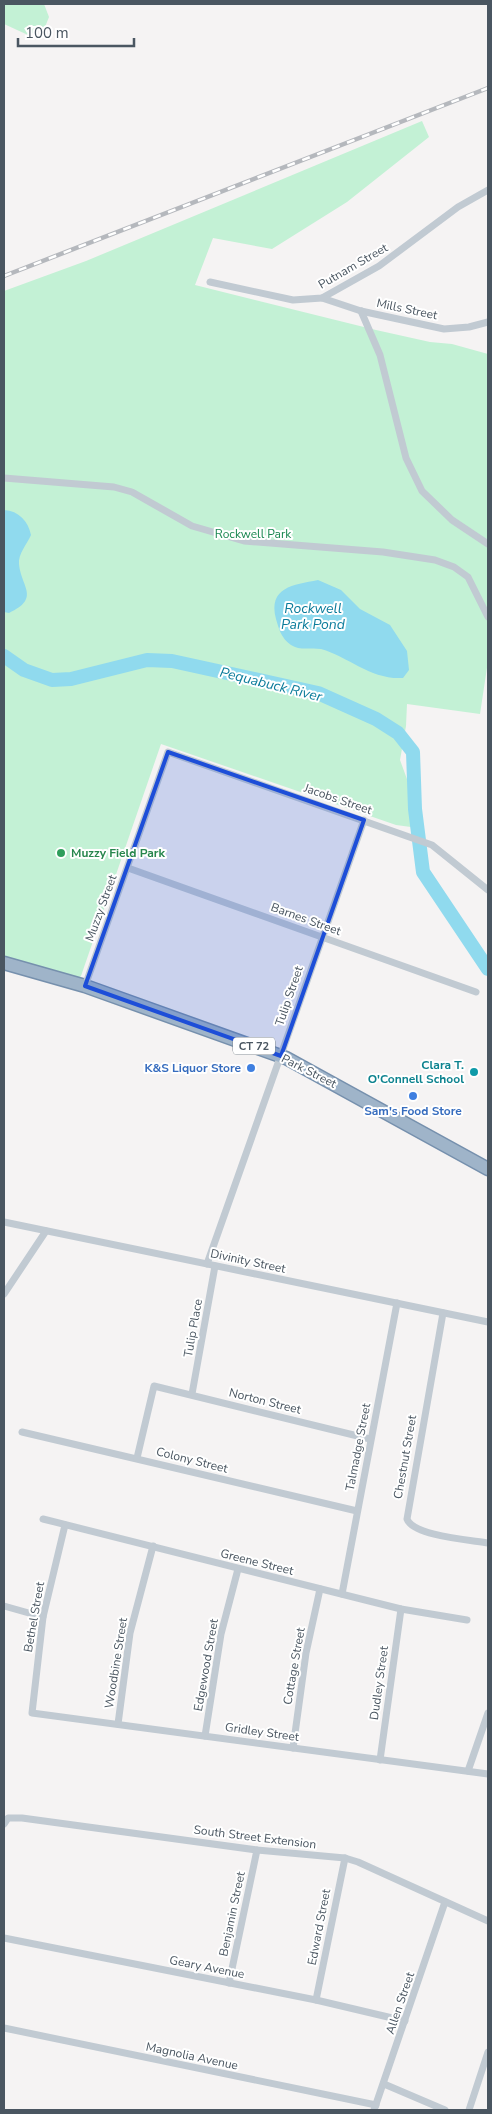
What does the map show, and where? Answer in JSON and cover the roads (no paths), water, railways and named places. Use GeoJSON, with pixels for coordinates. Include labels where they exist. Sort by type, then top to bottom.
{"type":"FeatureCollection","features":[{"type":"Feature","properties":{"kind":"highway","name":"Park Street"},"geometry":{"type":"LineString","coordinates":[[4,963],[85,986],[281,1056],[390,1113],[488,1169]]}},
{"type":"Feature","properties":{"kind":"street","name":"Putnam Street"},"geometry":{"type":"LineString","coordinates":[[210,282],[294,300],[322,298],[379,266],[411,245],[458,207],[488,190]]}},
{"type":"Feature","properties":{"kind":"street","name":"Mills Street"},"geometry":{"type":"LineString","coordinates":[[322,298],[361,311],[444,329],[469,327],[488,322]]}},
{"type":"Feature","properties":{"kind":"street"},"geometry":{"type":"LineString","coordinates":[[361,311],[380,355],[406,458],[422,491],[452,520],[488,544]]}},
{"type":"Feature","properties":{"kind":"street"},"geometry":{"type":"LineString","coordinates":[[4,478],[114,487],[132,492],[192,526],[244,541],[383,552],[434,560],[454,567],[468,577],[488,617]]}},
{"type":"Feature","properties":{"kind":"street","name":"Jacobs Street"},"geometry":{"type":"LineString","coordinates":[[168,752],[432,845],[488,890]]}},
{"type":"Feature","properties":{"kind":"street","name":"Muzzy Street"},"geometry":{"type":"LineString","coordinates":[[85,986],[168,752]]}},
{"type":"Feature","properties":{"kind":"street","name":"Tulip Street"},"geometry":{"type":"LineString","coordinates":[[207,1264],[364,820]]}},
{"type":"Feature","properties":{"kind":"street","name":"Barnes Street"},"geometry":{"type":"LineString","coordinates":[[128,868],[476,992]]}},
{"type":"Feature","properties":{"kind":"street","name":"Divinity Street"},"geometry":{"type":"LineString","coordinates":[[4,1222],[488,1322]]}},
{"type":"Feature","properties":{"kind":"street"},"geometry":{"type":"LineString","coordinates":[[4,1294],[46,1231]]}},
{"type":"Feature","properties":{"kind":"street","name":"Tulip Place"},"geometry":{"type":"LineString","coordinates":[[192,1394],[215,1266]]}},
{"type":"Feature","properties":{"kind":"street","name":"Talmadge Street"},"geometry":{"type":"LineString","coordinates":[[342,1594],[370,1439],[398,1303]]}},
{"type":"Feature","properties":{"kind":"street","name":"Chestnut Street"},"geometry":{"type":"LineString","coordinates":[[443,1313],[407,1514],[409,1524],[420,1531],[488,1543]]}},
{"type":"Feature","properties":{"kind":"street","name":"Norton Street"},"geometry":{"type":"LineString","coordinates":[[137,1458],[154,1386],[370,1439]]}},
{"type":"Feature","properties":{"kind":"street","name":"Colony Street"},"geometry":{"type":"LineString","coordinates":[[22,1432],[357,1511]]}},
{"type":"Feature","properties":{"kind":"street","name":"Greene Street"},"geometry":{"type":"LineString","coordinates":[[43,1519],[153,1546],[238,1570],[400,1609],[467,1620]]}},
{"type":"Feature","properties":{"kind":"street","name":"Bethel Street"},"geometry":{"type":"LineString","coordinates":[[32,1713],[43,1617],[65,1525]]}},
{"type":"Feature","properties":{"kind":"street","name":"Woodbine Street"},"geometry":{"type":"LineString","coordinates":[[118,1724],[130,1633],[153,1546]]}},
{"type":"Feature","properties":{"kind":"street","name":"Edgewood Street"},"geometry":{"type":"LineString","coordinates":[[205,1736],[221,1634],[238,1570]]}},
{"type":"Feature","properties":{"kind":"street","name":"Cottage Street"},"geometry":{"type":"LineString","coordinates":[[293,1748],[306,1653],[320,1589]]}},
{"type":"Feature","properties":{"kind":"street"},"geometry":{"type":"LineString","coordinates":[[4,1606],[43,1617]]}},
{"type":"Feature","properties":{"kind":"street","name":"Dudley Street"},"geometry":{"type":"LineString","coordinates":[[380,1760],[400,1609]]}},
{"type":"Feature","properties":{"kind":"street","name":"Gridley Street"},"geometry":{"type":"LineString","coordinates":[[32,1713],[488,1774]]}},
{"type":"Feature","properties":{"kind":"street"},"geometry":{"type":"LineString","coordinates":[[468,1771],[488,1713]]}},
{"type":"Feature","properties":{"kind":"street","name":"South Street Extension"},"geometry":{"type":"LineString","coordinates":[[6,1821],[22,1818],[257,1850],[345,1858],[358,1862],[488,1921]]}},
{"type":"Feature","properties":{"kind":"street","name":"Benjamin Street"},"geometry":{"type":"LineString","coordinates":[[229,1983],[257,1850]]}},
{"type":"Feature","properties":{"kind":"street","name":"Edward Street"},"geometry":{"type":"LineString","coordinates":[[316,2000],[345,1858]]}},
{"type":"Feature","properties":{"kind":"street","name":"Allen Street"},"geometry":{"type":"LineString","coordinates":[[375,2108],[445,1902]]}},
{"type":"Feature","properties":{"kind":"street","name":"Geary Avenue"},"geometry":{"type":"LineString","coordinates":[[4,1938],[316,2000],[405,2022]]}},
{"type":"Feature","properties":{"kind":"street","name":"Magnolia Avenue"},"geometry":{"type":"LineString","coordinates":[[4,2028],[375,2108]]}},
{"type":"Feature","properties":{"kind":"street"},"geometry":{"type":"LineString","coordinates":[[469,2110],[488,2052]]}},
{"type":"Feature","properties":{"kind":"street"},"geometry":{"type":"LineString","coordinates":[[384,2084],[445,2110]]}},
{"type":"Feature","properties":{"kind":"water"},"geometry":{"type":"Polygon","coordinates":[[[4,510],[14,512],[22,518],[28,525],[31,535],[19,560],[20,572],[27,597],[19,608],[9,613],[4,612],[4,510]]]}},
{"type":"Feature","properties":{"kind":"water","name":"Rockwell Park Pond"},"geometry":{"type":"Polygon","coordinates":[[[318,580],[341,590],[360,609],[390,625],[407,651],[409,670],[403,678],[391,678],[370,672],[321,649],[294,647],[285,639],[276,619],[274,608],[279,594],[292,586],[318,580]]]}},
{"type":"Feature","properties":{"kind":"waterway","name":"Pequabuck River"},"geometry":{"type":"LineString","coordinates":[[4,656],[24,670],[52,680],[71,679],[147,660],[172,661],[318,693],[376,719],[398,733],[413,752],[415,809],[423,872],[488,969]]}},
{"type":"Feature","properties":{"kind":"railway"},"geometry":{"type":"LineString","coordinates":[[4,276],[488,88]]}},
{"type":"Feature","properties":{"kind":"place","name":"Muzzy Field Park"},"geometry":{"type":"Point","coordinates":[61,853]}},
{"type":"Feature","properties":{"kind":"place","name":"K&S Liquor Store"},"geometry":{"type":"Point","coordinates":[251,1068]}},
{"type":"Feature","properties":{"kind":"place","name":"Clara T. O'Connell School"},"geometry":{"type":"Point","coordinates":[474,1072]}},
{"type":"Feature","properties":{"kind":"place","name":"Sam's Food Store"},"geometry":{"type":"Point","coordinates":[413,1096]}},
{"type":"Feature","properties":{"kind":"park label","name":"Rockwell Park"},"geometry":{"type":"Point","coordinates":[253,534]}}]}
